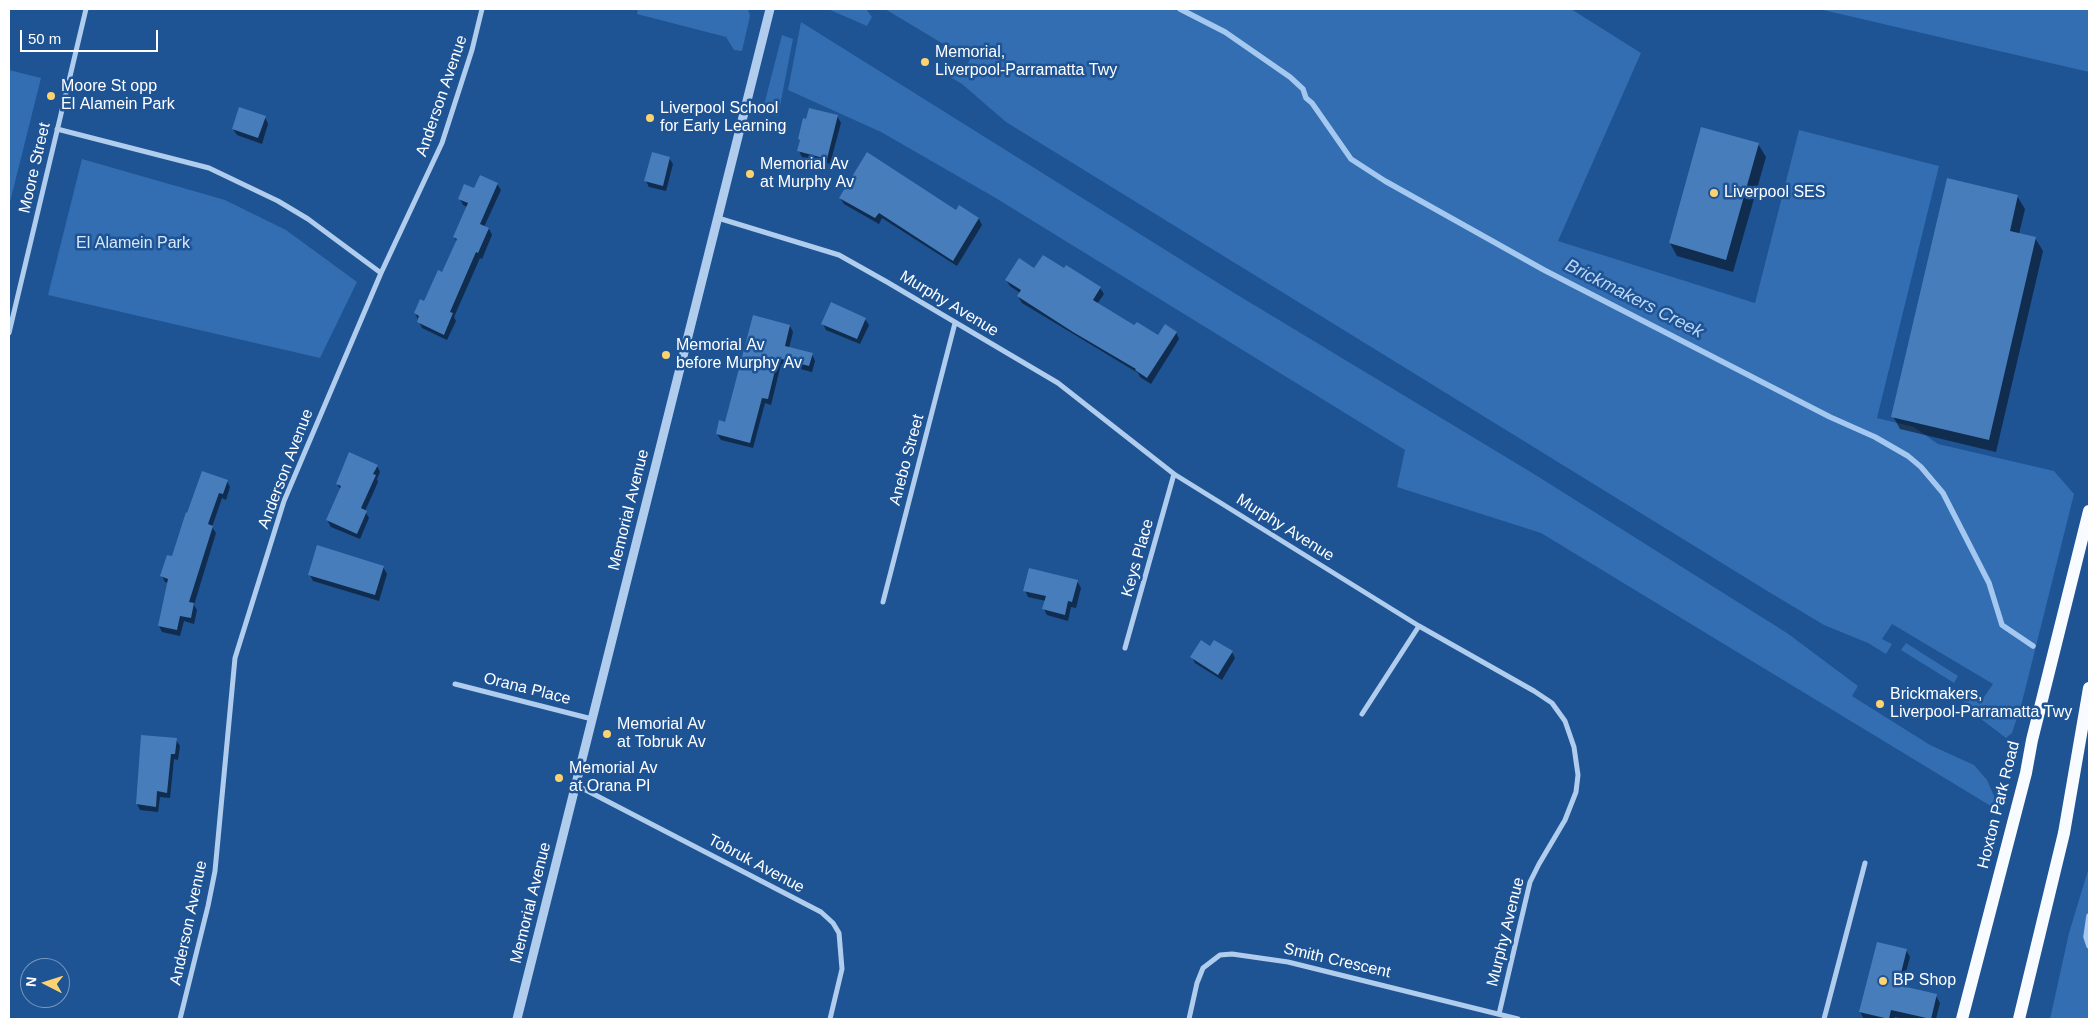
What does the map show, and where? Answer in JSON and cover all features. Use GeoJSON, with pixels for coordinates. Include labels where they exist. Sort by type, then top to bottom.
{"type":"FeatureCollection","features":[{"type":"Feature","properties":{"kind":"main road","name":"Hoxton Park Road"},"geometry":{"type":"LineString","coordinates":[[1962,1019],[2026,773],[2032,740],[2089,511]]}},
{"type":"Feature","properties":{"kind":"main road"},"geometry":{"type":"LineString","coordinates":[[2020,1019],[2064,833],[2089,688]]}},
{"type":"Feature","properties":{"kind":"street","name":"Moore Street"},"geometry":{"type":"LineString","coordinates":[[9,333],[86,9]]}},
{"type":"Feature","properties":{"kind":"street","name":"Anderson Avenue"},"geometry":{"type":"LineString","coordinates":[[180,1019],[215,871],[235,658],[284,500],[381,273],[442,144],[472,50],[482,9]]}},
{"type":"Feature","properties":{"kind":"street","name":"Memorial Avenue"},"geometry":{"type":"LineString","coordinates":[[517,1019],[770,9]]}},
{"type":"Feature","properties":{"kind":"street"},"geometry":{"type":"LineString","coordinates":[[58,129],[209,168],[278,200],[308,219],[381,273]]}},
{"type":"Feature","properties":{"kind":"street","name":"Murphy Avenue"},"geometry":{"type":"LineString","coordinates":[[718,218],[839,255],[887,282],[1058,383],[1174,474],[1420,626],[1552,703],[1564,721],[1577,761],[1577,784],[1572,806],[1530,882],[1499,1014]]}},
{"type":"Feature","properties":{"kind":"street","name":"Anebo Street"},"geometry":{"type":"LineString","coordinates":[[883,602],[955,323]]}},
{"type":"Feature","properties":{"kind":"street","name":"Keys Place"},"geometry":{"type":"LineString","coordinates":[[1125,648],[1174,474]]}},
{"type":"Feature","properties":{"kind":"street"},"geometry":{"type":"LineString","coordinates":[[1362,714],[1420,626]]}},
{"type":"Feature","properties":{"kind":"street","name":"Orana Place"},"geometry":{"type":"LineString","coordinates":[[455,684],[592,719]]}},
{"type":"Feature","properties":{"kind":"street","name":"Tobruk Avenue"},"geometry":{"type":"LineString","coordinates":[[576,785],[821,912],[833,923],[839,933],[842,969],[830,1019]]}},
{"type":"Feature","properties":{"kind":"street"},"geometry":{"type":"LineString","coordinates":[[1824,1019],[1865,863]]}},
{"type":"Feature","properties":{"kind":"street","name":"Smith Crescent"},"geometry":{"type":"LineString","coordinates":[[1189,1019],[1197,983],[1203,968],[1220,955],[1232,954],[1288,962],[1518,1019]]}},
{"type":"Feature","properties":{"kind":"green space"},"geometry":{"type":"Polygon","coordinates":[[[638,9],[748,9],[750,16],[742,51],[734,50],[726,37],[637,14],[638,9]]]}},
{"type":"Feature","properties":{"kind":"green space"},"geometry":{"type":"Polygon","coordinates":[[[828,9],[866,9],[872,17],[867,26],[828,9]]]}},
{"type":"Feature","properties":{"kind":"green space"},"geometry":{"type":"Polygon","coordinates":[[[885,9],[1571,9],[1641,53],[1558,241],[1755,303],[1799,130],[1939,166],[1877,418],[1914,427],[1938,444],[2054,471],[2074,494],[2022,702],[2012,733],[2006,738],[1963,703],[1969,693],[1982,700],[1993,684],[1892,624],[1882,639],[1892,644],[1886,654],[1868,643],[1824,625],[1764,589],[1006,122],[962,84],[945,74],[950,65],[962,72],[970,60],[885,9]]]}},
{"type":"Feature","properties":{"kind":"green space"},"geometry":{"type":"Polygon","coordinates":[[[1819,9],[2089,9],[2089,72],[1819,9]]]}},
{"type":"Feature","properties":{"kind":"green space"},"geometry":{"type":"Polygon","coordinates":[[[801,22],[1231,291],[1534,474],[1787,633],[1858,686],[1852,696],[1930,745],[1974,765],[1987,780],[1994,796],[1994,808],[1541,533],[1397,487],[1405,450],[994,197],[881,132],[788,90],[801,22]]]}},
{"type":"Feature","properties":{"kind":"green space"},"geometry":{"type":"Polygon","coordinates":[[[782,35],[793,39],[778,116],[762,113],[782,35]]]}},
{"type":"Feature","properties":{"kind":"green space"},"geometry":{"type":"Polygon","coordinates":[[[9,70],[41,78],[9,206],[9,70]]]}},
{"type":"Feature","properties":{"kind":"green space","name":"El Alamein Park"},"geometry":{"type":"Polygon","coordinates":[[[82,159],[225,200],[286,230],[357,282],[320,358],[48,295],[82,159]]]}},
{"type":"Feature","properties":{"kind":"green space"},"geometry":{"type":"Polygon","coordinates":[[[1906,643],[1958,676],[1954,683],[1901,650],[1906,643]]]}},
{"type":"Feature","properties":{"kind":"green space"},"geometry":{"type":"Polygon","coordinates":[[[2089,867],[2089,1019],[2050,1019],[2069,933],[2089,867]]]}},
{"type":"Feature","properties":{"kind":"building"},"geometry":{"type":"Polygon","coordinates":[[[239,107],[266,116],[258,138],[232,129],[239,107]]]}},
{"type":"Feature","properties":{"kind":"building"},"geometry":{"type":"Polygon","coordinates":[[[809,108],[838,115],[827,159],[797,151],[803,118],[806,119],[809,108]]]}},
{"type":"Feature","properties":{"kind":"building","name":"Liverpool SES"},"geometry":{"type":"Polygon","coordinates":[[[1701,127],[1759,143],[1726,260],[1669,243],[1701,127]]]}},
{"type":"Feature","properties":{"kind":"building"},"geometry":{"type":"Polygon","coordinates":[[[652,152],[670,157],[663,186],[644,181],[652,152]]]}},
{"type":"Feature","properties":{"kind":"building"},"geometry":{"type":"Polygon","coordinates":[[[867,152],[956,210],[959,205],[979,218],[953,261],[879,213],[875,218],[839,198],[867,152]]]}},
{"type":"Feature","properties":{"kind":"building"},"geometry":{"type":"Polygon","coordinates":[[[480,175],[498,183],[480,224],[489,228],[478,253],[476,252],[450,312],[453,313],[444,335],[417,322],[419,316],[414,313],[420,299],[424,301],[438,270],[442,272],[457,239],[453,237],[468,203],[458,199],[464,184],[474,188],[480,175]]]}},
{"type":"Feature","properties":{"kind":"building"},"geometry":{"type":"Polygon","coordinates":[[[1947,178],[2018,195],[2010,231],[2036,237],[1989,440],[1891,417],[1947,178]]]}},
{"type":"Feature","properties":{"kind":"building"},"geometry":{"type":"Polygon","coordinates":[[[1043,255],[1064,268],[1066,265],[1101,287],[1093,300],[1134,325],[1137,322],[1158,335],[1165,324],[1177,332],[1147,378],[1136,369],[1017,296],[1021,290],[1005,280],[1019,258],[1034,268],[1043,255]]]}},
{"type":"Feature","properties":{"kind":"building"},"geometry":{"type":"Polygon","coordinates":[[[831,302],[866,318],[857,339],[821,324],[831,302]]]}},
{"type":"Feature","properties":{"kind":"building"},"geometry":{"type":"Polygon","coordinates":[[[753,315],[790,325],[785,346],[813,353],[809,366],[778,358],[768,399],[762,398],[750,443],[716,434],[719,420],[725,422],[753,315]]]}},
{"type":"Feature","properties":{"kind":"building"},"geometry":{"type":"Polygon","coordinates":[[[349,452],[378,465],[373,474],[376,475],[361,508],[367,511],[357,534],[326,520],[341,486],[336,484],[349,452]]]}},
{"type":"Feature","properties":{"kind":"building"},"geometry":{"type":"Polygon","coordinates":[[[202,471],[228,480],[223,494],[219,493],[208,524],[213,526],[189,602],[194,603],[191,618],[180,616],[177,630],[158,626],[168,579],[160,576],[167,555],[172,556],[202,471]]]}},
{"type":"Feature","properties":{"kind":"building"},"geometry":{"type":"Polygon","coordinates":[[[317,545],[384,566],[375,595],[308,575],[317,545]]]}},
{"type":"Feature","properties":{"kind":"building"},"geometry":{"type":"Polygon","coordinates":[[[1029,568],[1078,580],[1072,602],[1068,601],[1065,615],[1042,609],[1046,596],[1023,591],[1029,568]]]}},
{"type":"Feature","properties":{"kind":"building"},"geometry":{"type":"Polygon","coordinates":[[[1201,640],[1210,646],[1214,640],[1233,651],[1218,675],[1190,657],[1201,640]]]}},
{"type":"Feature","properties":{"kind":"building"},"geometry":{"type":"Polygon","coordinates":[[[141,735],[177,738],[175,754],[171,754],[167,793],[157,791],[156,807],[136,804],[141,735]]]}},
{"type":"Feature","properties":{"kind":"building","name":"BP Shop"},"geometry":{"type":"Polygon","coordinates":[[[1877,942],[1907,949],[1898,985],[1937,994],[1931,1019],[1891,1010],[1889,1019],[1859,1012],[1877,942]]]}},
{"type":"Feature","properties":{"kind":"waterway","name":"Brickmakers Creek"},"geometry":{"type":"LineString","coordinates":[[1180,9],[1225,32],[1290,77],[1303,89],[1306,98],[1312,103],[1351,159],[1385,181],[1544,270],[1830,417],[1875,437],[1908,456],[1921,467],[1943,493],[1989,583],[2002,625],[2033,646]]}},
{"type":"Feature","properties":{"kind":"waterway","name":"Brickmakers Creek"},"geometry":{"type":"LineString","coordinates":[[2089,916],[2086,937],[2089,946]]}},
{"type":"Feature","properties":{"kind":"place","name":"Memorial, Liverpool-Parramatta Twy"},"geometry":{"type":"Point","coordinates":[925,62]}},
{"type":"Feature","properties":{"kind":"place","name":"Moore St opp El Alamein Park"},"geometry":{"type":"Point","coordinates":[51,96]}},
{"type":"Feature","properties":{"kind":"place","name":"Liverpool School for Early Learning"},"geometry":{"type":"Point","coordinates":[650,118]}},
{"type":"Feature","properties":{"kind":"place","name":"Memorial Av at Murphy Av"},"geometry":{"type":"Point","coordinates":[750,174]}},
{"type":"Feature","properties":{"kind":"place","name":"Liverpool SES"},"geometry":{"type":"Point","coordinates":[1714,193]}},
{"type":"Feature","properties":{"kind":"place","name":"Memorial Av before Murphy Av"},"geometry":{"type":"Point","coordinates":[666,355]}},
{"type":"Feature","properties":{"kind":"place","name":"Brickmakers, Liverpool-Parramatta Twy"},"geometry":{"type":"Point","coordinates":[1880,704]}},
{"type":"Feature","properties":{"kind":"place","name":"Memorial Av at Tobruk Av"},"geometry":{"type":"Point","coordinates":[607,734]}},
{"type":"Feature","properties":{"kind":"place","name":"Memorial Av at Orana Pl"},"geometry":{"type":"Point","coordinates":[559,778]}},
{"type":"Feature","properties":{"kind":"place","name":"BP Shop"},"geometry":{"type":"Point","coordinates":[1883,981]}}]}
